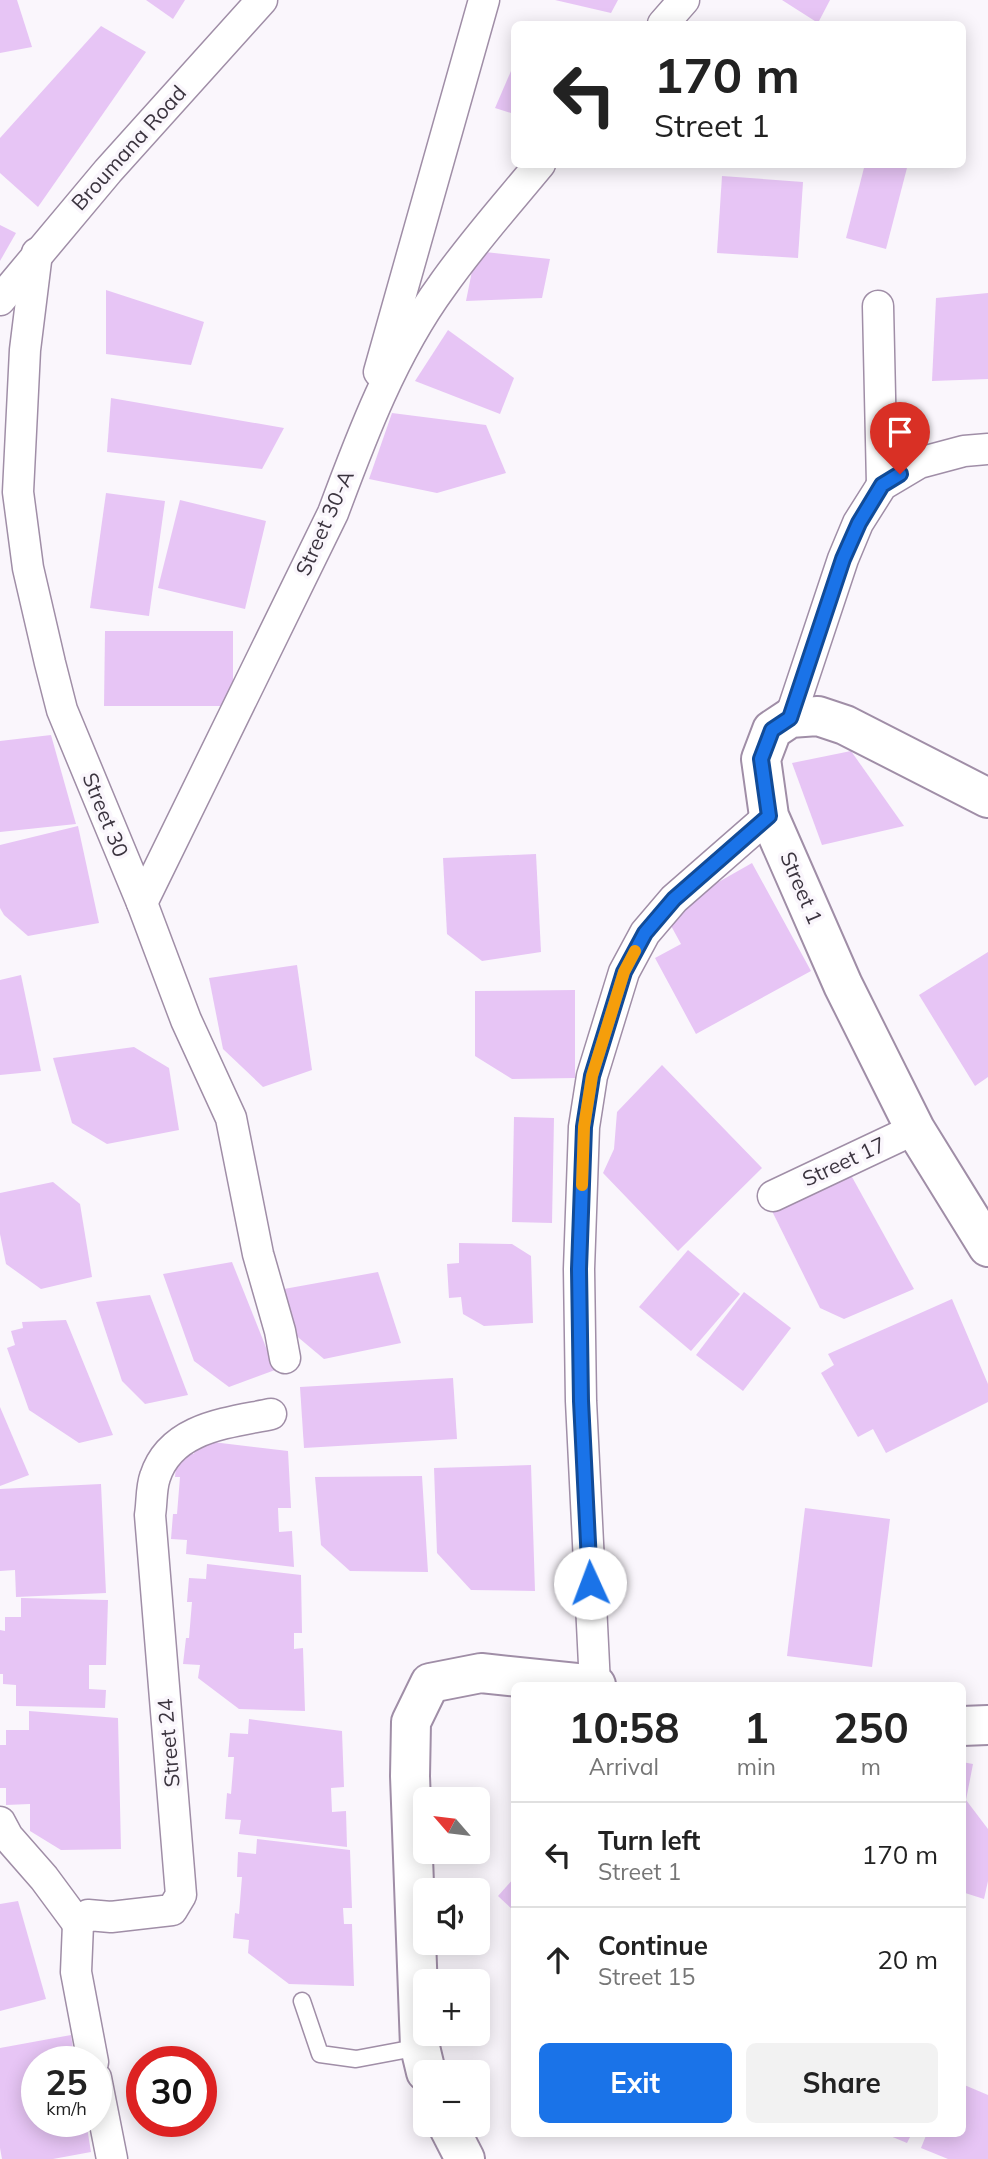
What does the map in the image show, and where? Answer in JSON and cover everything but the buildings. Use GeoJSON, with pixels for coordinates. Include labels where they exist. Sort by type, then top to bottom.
{"type":"FeatureCollection","features":[{"type":"Feature","properties":{"kind":"street","name":"Broumana Road"},"geometry":{"type":"LineString","coordinates":[[0,300],[37,253],[262,0]]}},
{"type":"Feature","properties":{"kind":"street"},"geometry":{"type":"LineString","coordinates":[[358,446],[484,0]]}},
{"type":"Feature","properties":{"kind":"street"},"geometry":{"type":"LineString","coordinates":[[666,21],[684,0]]}},
{"type":"Feature","properties":{"kind":"street","name":"Street 30-A"},"geometry":{"type":"LineString","coordinates":[[142,903],[333,513],[358,446],[401,355],[441,287],[537,168]]}},
{"type":"Feature","properties":{"kind":"street","name":"Street 30"},"geometry":{"type":"LineString","coordinates":[[37,253],[25,350],[18,492],[28,568],[62,710],[142,903],[186,1020],[231,1118],[258,1254],[280,1331],[285,1359]]}},
{"type":"Feature","properties":{"kind":"street"},"geometry":{"type":"LineString","coordinates":[[878,306],[882,485]]}},
{"type":"Feature","properties":{"kind":"street"},"geometry":{"type":"LineString","coordinates":[[988,449],[964,451],[919,463],[882,485],[859,523],[843,559],[790,718],[818,716],[845,725],[988,798]]}},
{"type":"Feature","properties":{"kind":"street","name":"Street 1"},"geometry":{"type":"LineString","coordinates":[[790,718],[772,730],[761,759],[769,816],[843,985],[915,1129],[988,1247]]}},
{"type":"Feature","properties":{"kind":"street"},"geometry":{"type":"LineString","coordinates":[[595,1682],[581,1401],[579,1269],[584,1127],[592,1076],[624,972],[645,933],[674,899],[769,816]]}},
{"type":"Feature","properties":{"kind":"street","name":"Street 17"},"geometry":{"type":"LineString","coordinates":[[773,1196],[915,1129]]}},
{"type":"Feature","properties":{"kind":"street","name":"Street 24"},"geometry":{"type":"LineString","coordinates":[[78,1924],[88,1915],[111,1916],[172,1910],[181,1895],[150,1515],[155,1478],[172,1448],[193,1434],[216,1425],[271,1414]]}},
{"type":"Feature","properties":{"kind":"street"},"geometry":{"type":"LineString","coordinates":[[423,2059],[410,1789],[411,1722],[430,1683],[481,1673],[566,1682]]}},
{"type":"Feature","properties":{"kind":"street"},"geometry":{"type":"LineString","coordinates":[[966,1726],[988,1725]]}},
{"type":"Feature","properties":{"kind":"street"},"geometry":{"type":"LineString","coordinates":[[0,1822],[8,1837],[44,1878],[78,1924],[76,1972],[90,2046]]}},
{"type":"Feature","properties":{"kind":"street"},"geometry":{"type":"LineString","coordinates":[[108,2137],[112,2159]]}},
{"type":"Feature","properties":{"kind":"street"},"geometry":{"type":"LineString","coordinates":[[453,2137],[464,2159]]}},
{"type":"Feature","properties":{"kind":"lane"},"geometry":{"type":"LineString","coordinates":[[302,2001],[320,2054],[356,2059],[423,2059]]}},
{"type":"Feature","properties":{"kind":"slow traffic"},"geometry":{"type":"LineString","coordinates":[[582,1185],[584,1127],[592,1076],[624,972],[635,951]]}},
{"type":"Feature","properties":{"kind":"route"},"geometry":{"type":"LineString","coordinates":[[590,1583],[581,1401],[579,1269],[584,1127],[592,1076],[624,972],[645,933],[674,899],[769,816],[761,759],[772,730],[790,718],[843,559],[859,523],[882,485],[900,474]]}}]}
